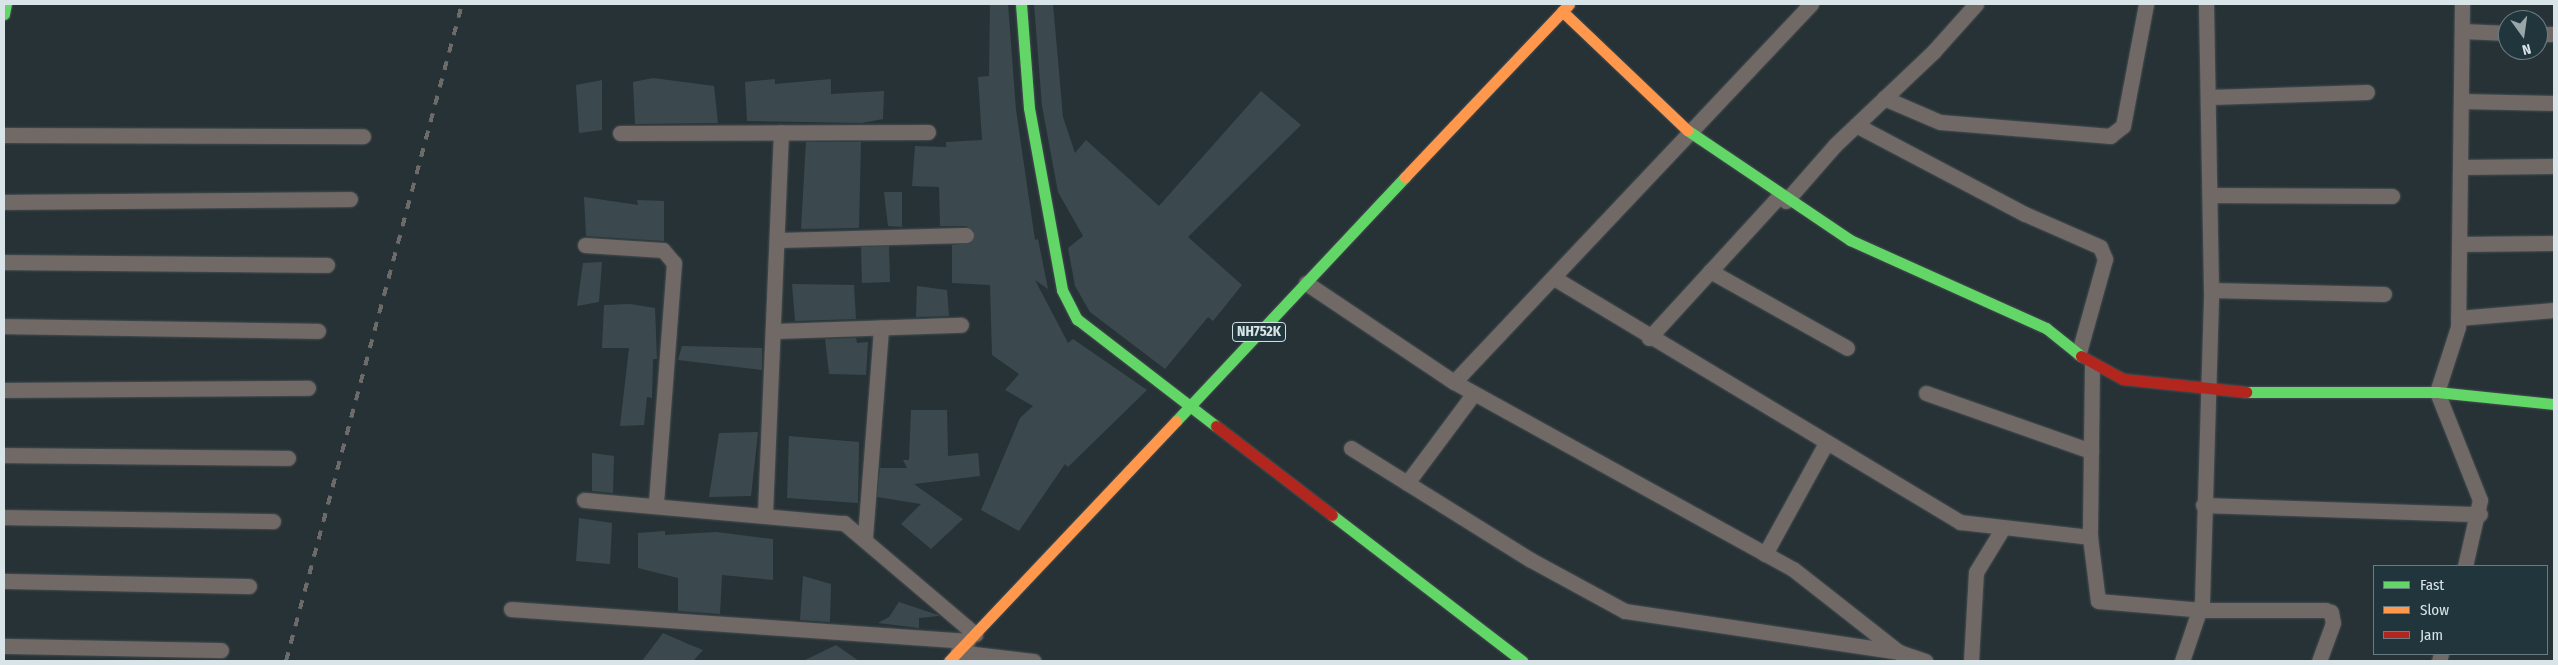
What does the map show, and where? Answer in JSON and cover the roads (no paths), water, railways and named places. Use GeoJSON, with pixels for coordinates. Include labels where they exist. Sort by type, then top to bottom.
{"type":"FeatureCollection","features":[{"type":"Feature","properties":{"kind":"main road"},"geometry":{"type":"LineString","coordinates":[[4,14],[6,4]]}},
{"type":"Feature","properties":{"kind":"main road"},"geometry":{"type":"LineString","coordinates":[[1021,4],[1029,108],[1062,290],[1077,319],[1102,341],[1192,404],[1522,661]]}},
{"type":"Feature","properties":{"kind":"main road"},"geometry":{"type":"LineString","coordinates":[[1566,7],[1692,135],[1782,198],[1850,240],[2046,328],[2079,352],[2092,365],[2123,378],[2208,389],[2437,392],[2554,404]]}},
{"type":"Feature","properties":{"kind":"main road","name":"NH752K"},"geometry":{"type":"LineString","coordinates":[[963,647],[1566,7]]}},
{"type":"Feature","properties":{"kind":"street"},"geometry":{"type":"LineString","coordinates":[[1454,382],[1692,135],[1811,4]]}},
{"type":"Feature","properties":{"kind":"street"},"geometry":{"type":"LineString","coordinates":[[1649,338],[1710,270],[1976,4]]}},
{"type":"Feature","properties":{"kind":"street"},"geometry":{"type":"LineString","coordinates":[[1884,98],[1940,122],[2110,136],[2123,126],[2146,4]]}},
{"type":"Feature","properties":{"kind":"street"},"geometry":{"type":"LineString","coordinates":[[2182,661],[2202,610],[2203,505],[2211,290],[2210,97],[2206,4]]}},
{"type":"Feature","properties":{"kind":"street"},"geometry":{"type":"LineString","coordinates":[[2462,4],[2458,318],[2437,392],[2478,489],[2480,514],[2465,565]]}},
{"type":"Feature","properties":{"kind":"street"},"geometry":{"type":"LineString","coordinates":[[2462,32],[2498,33]]}},
{"type":"Feature","properties":{"kind":"street"},"geometry":{"type":"LineString","coordinates":[[2210,97],[2367,92]]}},
{"type":"Feature","properties":{"kind":"street"},"geometry":{"type":"LineString","coordinates":[[2461,101],[2554,103]]}},
{"type":"Feature","properties":{"kind":"street"},"geometry":{"type":"LineString","coordinates":[[1856,125],[2025,214],[2100,247],[2105,259],[2079,352]]}},
{"type":"Feature","properties":{"kind":"street"},"geometry":{"type":"LineString","coordinates":[[766,513],[776,332],[782,132]]}},
{"type":"Feature","properties":{"kind":"street"},"geometry":{"type":"LineString","coordinates":[[620,133],[928,132]]}},
{"type":"Feature","properties":{"kind":"street"},"geometry":{"type":"LineString","coordinates":[[4,135],[363,136]]}},
{"type":"Feature","properties":{"kind":"street"},"geometry":{"type":"LineString","coordinates":[[2460,167],[2554,166]]}},
{"type":"Feature","properties":{"kind":"street"},"geometry":{"type":"LineString","coordinates":[[2210,195],[2392,196]]}},
{"type":"Feature","properties":{"kind":"street"},"geometry":{"type":"LineString","coordinates":[[4,202],[350,199]]}},
{"type":"Feature","properties":{"kind":"street"},"geometry":{"type":"LineString","coordinates":[[778,240],[966,235]]}},
{"type":"Feature","properties":{"kind":"street"},"geometry":{"type":"LineString","coordinates":[[2459,244],[2554,243]]}},
{"type":"Feature","properties":{"kind":"street"},"geometry":{"type":"LineString","coordinates":[[584,245],[663,250],[674,263],[656,505]]}},
{"type":"Feature","properties":{"kind":"street"},"geometry":{"type":"LineString","coordinates":[[4,262],[327,265]]}},
{"type":"Feature","properties":{"kind":"street"},"geometry":{"type":"LineString","coordinates":[[1710,270],[1847,348]]}},
{"type":"Feature","properties":{"kind":"street"},"geometry":{"type":"LineString","coordinates":[[1554,278],[1649,338],[1960,522],[2090,537]]}},
{"type":"Feature","properties":{"kind":"street"},"geometry":{"type":"LineString","coordinates":[[1306,283],[1454,382],[1793,569],[1900,652]]}},
{"type":"Feature","properties":{"kind":"street"},"geometry":{"type":"LineString","coordinates":[[2211,290],[2384,294]]}},
{"type":"Feature","properties":{"kind":"street"},"geometry":{"type":"LineString","coordinates":[[2458,318],[2554,310]]}},
{"type":"Feature","properties":{"kind":"street"},"geometry":{"type":"LineString","coordinates":[[776,332],[961,325]]}},
{"type":"Feature","properties":{"kind":"street"},"geometry":{"type":"LineString","coordinates":[[4,326],[318,331]]}},
{"type":"Feature","properties":{"kind":"street"},"geometry":{"type":"LineString","coordinates":[[865,537],[881,328]]}},
{"type":"Feature","properties":{"kind":"street"},"geometry":{"type":"LineString","coordinates":[[2092,365],[2090,537],[2098,601],[2202,610],[2331,612],[2333,623],[2319,661]]}},
{"type":"Feature","properties":{"kind":"street"},"geometry":{"type":"LineString","coordinates":[[4,390],[308,388]]}},
{"type":"Feature","properties":{"kind":"street"},"geometry":{"type":"LineString","coordinates":[[1406,483],[1474,393]]}},
{"type":"Feature","properties":{"kind":"street"},"geometry":{"type":"LineString","coordinates":[[1926,393],[2091,451]]}},
{"type":"Feature","properties":{"kind":"street"},"geometry":{"type":"LineString","coordinates":[[1765,554],[1826,443]]}},
{"type":"Feature","properties":{"kind":"street"},"geometry":{"type":"LineString","coordinates":[[1351,448],[1530,560],[1625,611],[1900,652],[1925,661]]}},
{"type":"Feature","properties":{"kind":"street"},"geometry":{"type":"LineString","coordinates":[[4,455],[288,458]]}},
{"type":"Feature","properties":{"kind":"street"},"geometry":{"type":"LineString","coordinates":[[584,500],[766,513],[832,520],[865,537],[963,647]]}},
{"type":"Feature","properties":{"kind":"street"},"geometry":{"type":"LineString","coordinates":[[2203,505],[2480,514]]}},
{"type":"Feature","properties":{"kind":"street"},"geometry":{"type":"LineString","coordinates":[[4,517],[273,521]]}},
{"type":"Feature","properties":{"kind":"street"},"geometry":{"type":"LineString","coordinates":[[1971,661],[1976,572],[2003,528]]}},
{"type":"Feature","properties":{"kind":"street"},"geometry":{"type":"LineString","coordinates":[[4,581],[249,586]]}},
{"type":"Feature","properties":{"kind":"street"},"geometry":{"type":"LineString","coordinates":[[511,609],[963,647],[995,659],[1033,661]]}},
{"type":"Feature","properties":{"kind":"street"},"geometry":{"type":"LineString","coordinates":[[4,646],[221,650]]}},
{"type":"Feature","properties":{"kind":"railway"},"geometry":{"type":"LineString","coordinates":[[286,661],[462,4]]}}]}
